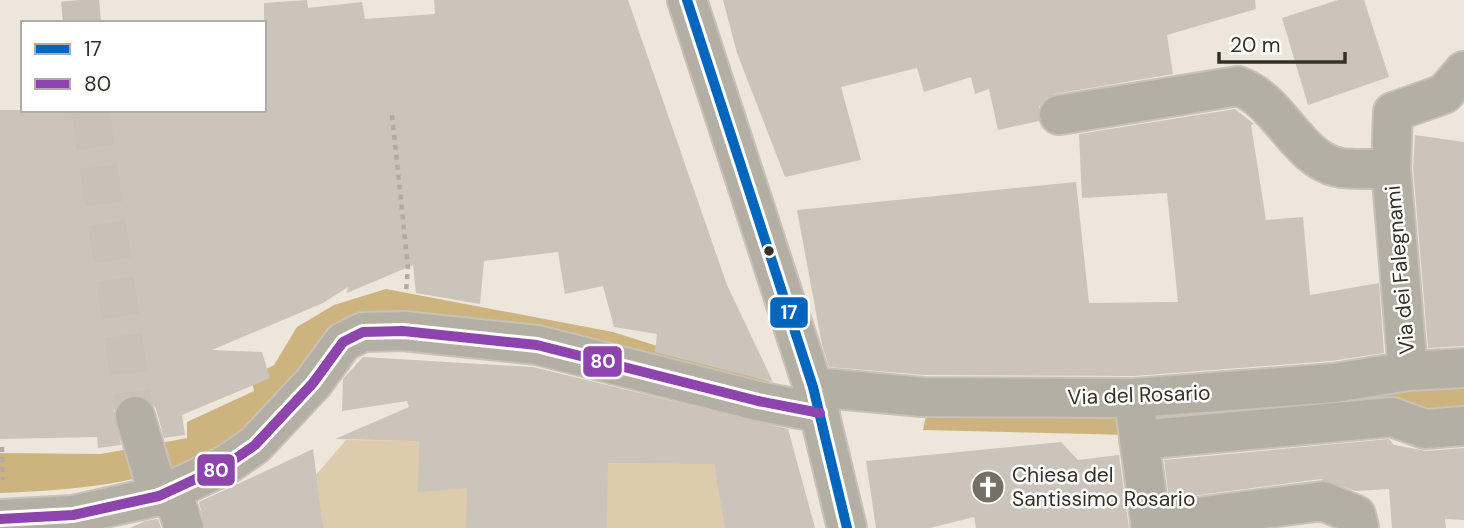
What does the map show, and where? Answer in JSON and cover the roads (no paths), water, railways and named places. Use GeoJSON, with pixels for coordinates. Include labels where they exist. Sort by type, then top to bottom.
{"type":"FeatureCollection","features":[{"type":"Feature","properties":{"kind":"street"},"geometry":{"type":"LineString","coordinates":[[687,0],[817,400],[848,528]]}},
{"type":"Feature","properties":{"kind":"street","name":"Via dei Falegnami"},"geometry":{"type":"LineString","coordinates":[[1408,371],[1391,169],[1393,112],[1444,94],[1464,71]]}},
{"type":"Feature","properties":{"kind":"street","name":"Via dei Falegnami"},"geometry":{"type":"LineString","coordinates":[[1059,115],[1238,86],[1252,91],[1265,101],[1317,157],[1328,164],[1338,167],[1391,169]]}},
{"type":"Feature","properties":{"kind":"street","name":"Via del Rosario"},"geometry":{"type":"LineString","coordinates":[[1,503],[73,515],[165,493],[226,465],[255,445],[313,383],[343,342],[363,332],[403,331],[537,345],[758,401],[923,397],[1137,421],[1408,371],[1464,368]]}},
{"type":"Feature","properties":{"kind":"street"},"geometry":{"type":"LineString","coordinates":[[135,416],[165,493],[184,528]]}},
{"type":"Feature","properties":{"kind":"street"},"geometry":{"type":"LineString","coordinates":[[1359,528],[1356,515],[1323,501],[1150,526],[1137,421],[1392,417],[1425,429],[1464,426]]}},
{"type":"Feature","properties":{"kind":"tunnel"},"geometry":{"type":"LineString","coordinates":[[80,0],[82,21]]}},
{"type":"Feature","properties":{"kind":"tunnel"},"geometry":{"type":"LineString","coordinates":[[90,112],[135,416]]}},
{"type":"Feature","properties":{"kind":"place","name":"Chiesa del Santissimo Rosario"},"geometry":{"type":"Point","coordinates":[988,487]}}]}
